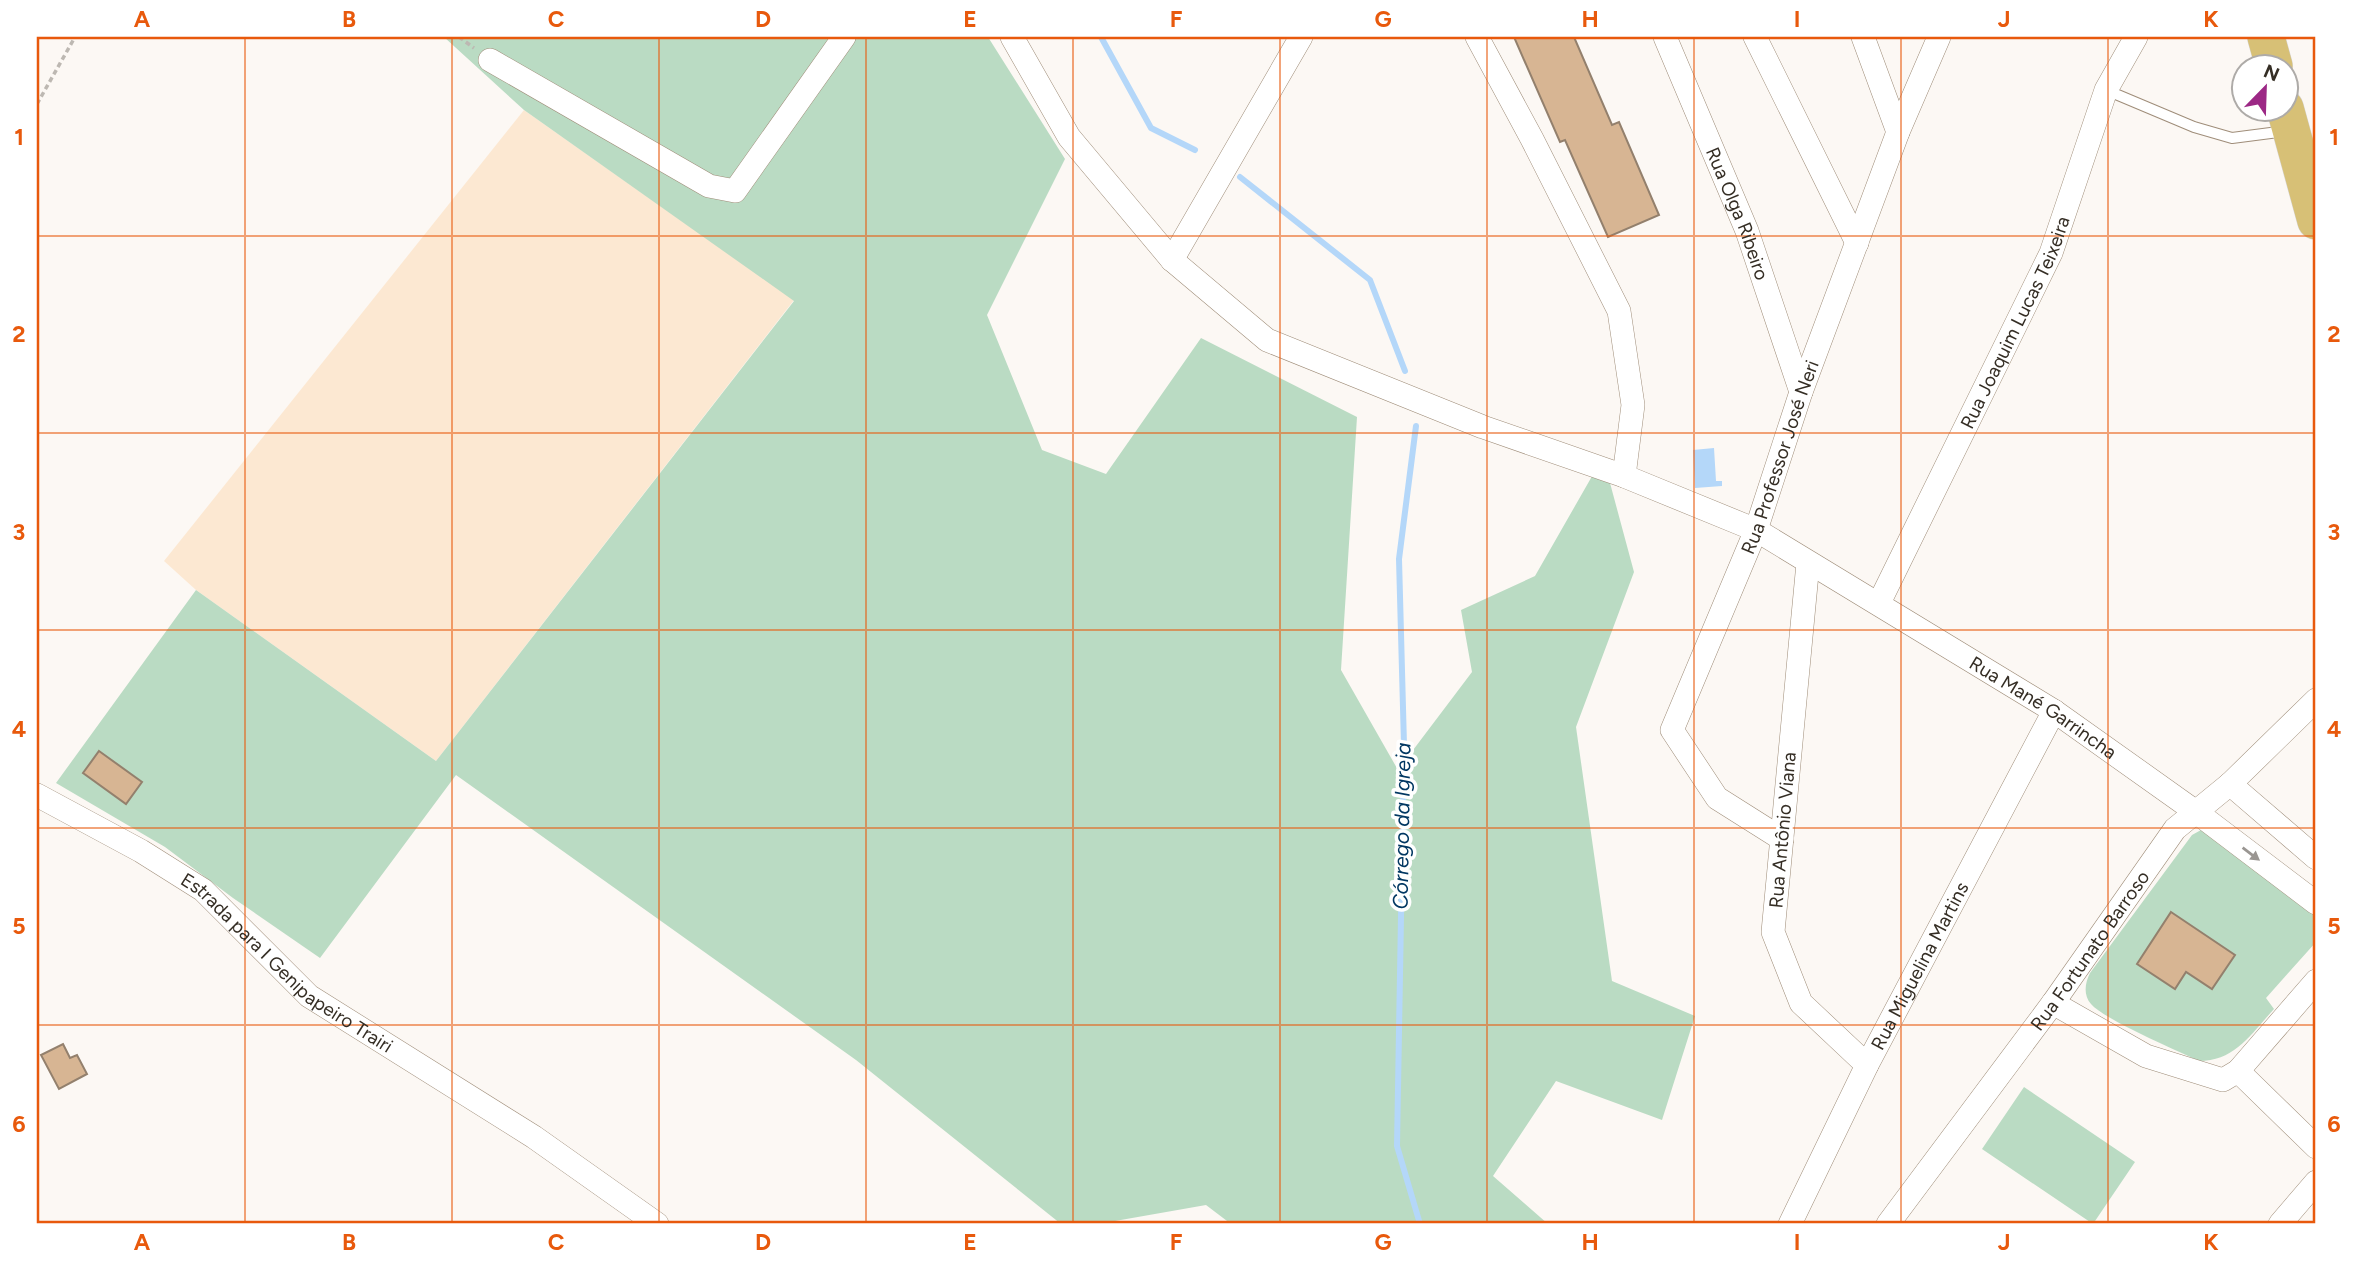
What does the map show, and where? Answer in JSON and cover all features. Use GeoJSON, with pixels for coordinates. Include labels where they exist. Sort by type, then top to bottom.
{"type":"FeatureCollection","features":[{"type":"Feature","properties":{"kind":"main road"},"geometry":{"type":"LineString","coordinates":[[2289,122],[2316,221]]}},
{"type":"Feature","properties":{"kind":"street"},"geometry":{"type":"LineString","coordinates":[[490,60],[709,186],[735,191],[844,37]]}},
{"type":"Feature","properties":{"kind":"street","name":"Rua Mané Garrincha"},"geometry":{"type":"LineString","coordinates":[[1012,37],[1069,138],[1172,260],[1267,340],[1483,427],[1624,476],[1756,530],[2054,710],[2316,903]]}},
{"type":"Feature","properties":{"kind":"street"},"geometry":{"type":"LineString","coordinates":[[1172,260],[1301,37]]}},
{"type":"Feature","properties":{"kind":"street"},"geometry":{"type":"LineString","coordinates":[[1477,37],[1619,311],[1633,405],[1624,476]]}},
{"type":"Feature","properties":{"kind":"street","name":"Rua Olga Ribeiro"},"geometry":{"type":"LineString","coordinates":[[1665,37],[1747,231],[1801,392]]}},
{"type":"Feature","properties":{"kind":"street"},"geometry":{"type":"LineString","coordinates":[[1755,37],[1857,243]]}},
{"type":"Feature","properties":{"kind":"street"},"geometry":{"type":"LineString","coordinates":[[1863,37],[1898,132]]}},
{"type":"Feature","properties":{"kind":"street","name":"Rua Professor José Neri"},"geometry":{"type":"LineString","coordinates":[[1782,839],[1717,798],[1672,730],[1756,530],[1801,392],[1898,132],[1939,37]]}},
{"type":"Feature","properties":{"kind":"street","name":"Rua Joaquim Lucas Teixeira"},"geometry":{"type":"LineString","coordinates":[[1879,603],[2051,253],[2106,90],[2136,37]]}},
{"type":"Feature","properties":{"kind":"street","name":"Rua Antônio Viana"},"geometry":{"type":"LineString","coordinates":[[1808,562],[1773,932],[1801,1003],[1867,1065]]}},
{"type":"Feature","properties":{"kind":"street","name":"Rua Fortunato Barroso"},"geometry":{"type":"LineString","coordinates":[[1888,1224],[2053,1003],[2175,829],[2230,784],[2316,700]]}},
{"type":"Feature","properties":{"kind":"street","name":"Rua Miguelina Martins"},"geometry":{"type":"LineString","coordinates":[[1790,1224],[1867,1065],[2054,710]]}},
{"type":"Feature","properties":{"kind":"street"},"geometry":{"type":"LineString","coordinates":[[2230,784],[2316,858]]}},
{"type":"Feature","properties":{"kind":"street","name":"Estrada para I Genipapeiro Trairi"},"geometry":{"type":"LineString","coordinates":[[37,795],[141,851],[203,890],[309,996],[534,1137],[657,1224]]}},
{"type":"Feature","properties":{"kind":"street"},"geometry":{"type":"LineString","coordinates":[[2053,1003],[2146,1056],[2223,1080],[2238,1071],[2316,981]]}},
{"type":"Feature","properties":{"kind":"street"},"geometry":{"type":"LineString","coordinates":[[2238,1071],[2316,1147]]}},
{"type":"Feature","properties":{"kind":"street"},"geometry":{"type":"LineString","coordinates":[[2280,1224],[2316,1182]]}},
{"type":"Feature","properties":{"kind":"lane"},"geometry":{"type":"LineString","coordinates":[[2106,90],[2194,127],[2232,138],[2282,122]]}},
{"type":"Feature","properties":{"kind":"path"},"geometry":{"type":"LineString","coordinates":[[37,104],[75,37]]}},
{"type":"Feature","properties":{"kind":"shaded area"},"geometry":{"type":"Polygon","coordinates":[[[524,110],[794,300],[436,761],[196,590],[164,561],[524,110]]]}},
{"type":"Feature","properties":{"kind":"green space"},"geometry":{"type":"Polygon","coordinates":[[[444,37],[988,37],[1065,159],[987,315],[1042,450],[1106,474],[1201,338],[1357,417],[1341,670],[1398,770],[1472,672],[1461,610],[1535,576],[1603,457],[1634,572],[1576,727],[1612,981],[1695,1016],[1662,1120],[1556,1081],[1493,1176],[1548,1224],[1231,1224],[1206,1205],[1098,1224],[1061,1224],[856,1060],[456,775],[320,958],[165,847],[56,783],[196,590],[436,761],[794,301],[524,110],[444,37]]]}},
{"type":"Feature","properties":{"kind":"green space"},"geometry":{"type":"Polygon","coordinates":[[[2201,830],[2216,834],[2316,915],[2316,942],[2266,998],[2274,1009],[2250,1036],[2223,1056],[2199,1061],[2099,1011],[2088,1000],[2086,989],[2090,973],[2192,835],[2201,830]]]}},
{"type":"Feature","properties":{"kind":"green space"},"geometry":{"type":"Polygon","coordinates":[[[2024,1087],[2135,1162],[2093,1224],[1982,1149],[2024,1087]]]}},
{"type":"Feature","properties":{"kind":"water"},"geometry":{"type":"Polygon","coordinates":[[[1714,448],[1716,481],[1722,481],[1722,486],[1695,488],[1693,450],[1714,448]]]}},
{"type":"Feature","properties":{"kind":"building"},"geometry":{"type":"Polygon","coordinates":[[[1514,37],[1574,37],[1612,125],[1619,122],[1659,215],[1608,237],[1565,140],[1560,142],[1514,37]]]}},
{"type":"Feature","properties":{"kind":"building"},"geometry":{"type":"Polygon","coordinates":[[[99,751],[142,782],[126,804],[83,773],[99,751]]]}},
{"type":"Feature","properties":{"kind":"building"},"geometry":{"type":"Polygon","coordinates":[[[2171,912],[2235,955],[2212,989],[2186,972],[2175,989],[2137,964],[2171,912]]]}},
{"type":"Feature","properties":{"kind":"building"},"geometry":{"type":"Polygon","coordinates":[[[63,1044],[70,1058],[77,1055],[87,1074],[59,1089],[41,1055],[63,1044]]]}},
{"type":"Feature","properties":{"kind":"waterway","name":"Córrego da Igreja"},"geometry":{"type":"LineString","coordinates":[[1101,37],[1151,128],[1195,150]]}},
{"type":"Feature","properties":{"kind":"waterway","name":"Córrego da Igreja"},"geometry":{"type":"LineString","coordinates":[[1240,177],[1370,280],[1405,371]]}},
{"type":"Feature","properties":{"kind":"waterway","name":"Córrego da Igreja"},"geometry":{"type":"LineString","coordinates":[[1416,426],[1399,559],[1404,745],[1397,1146],[1420,1224]]}}]}
